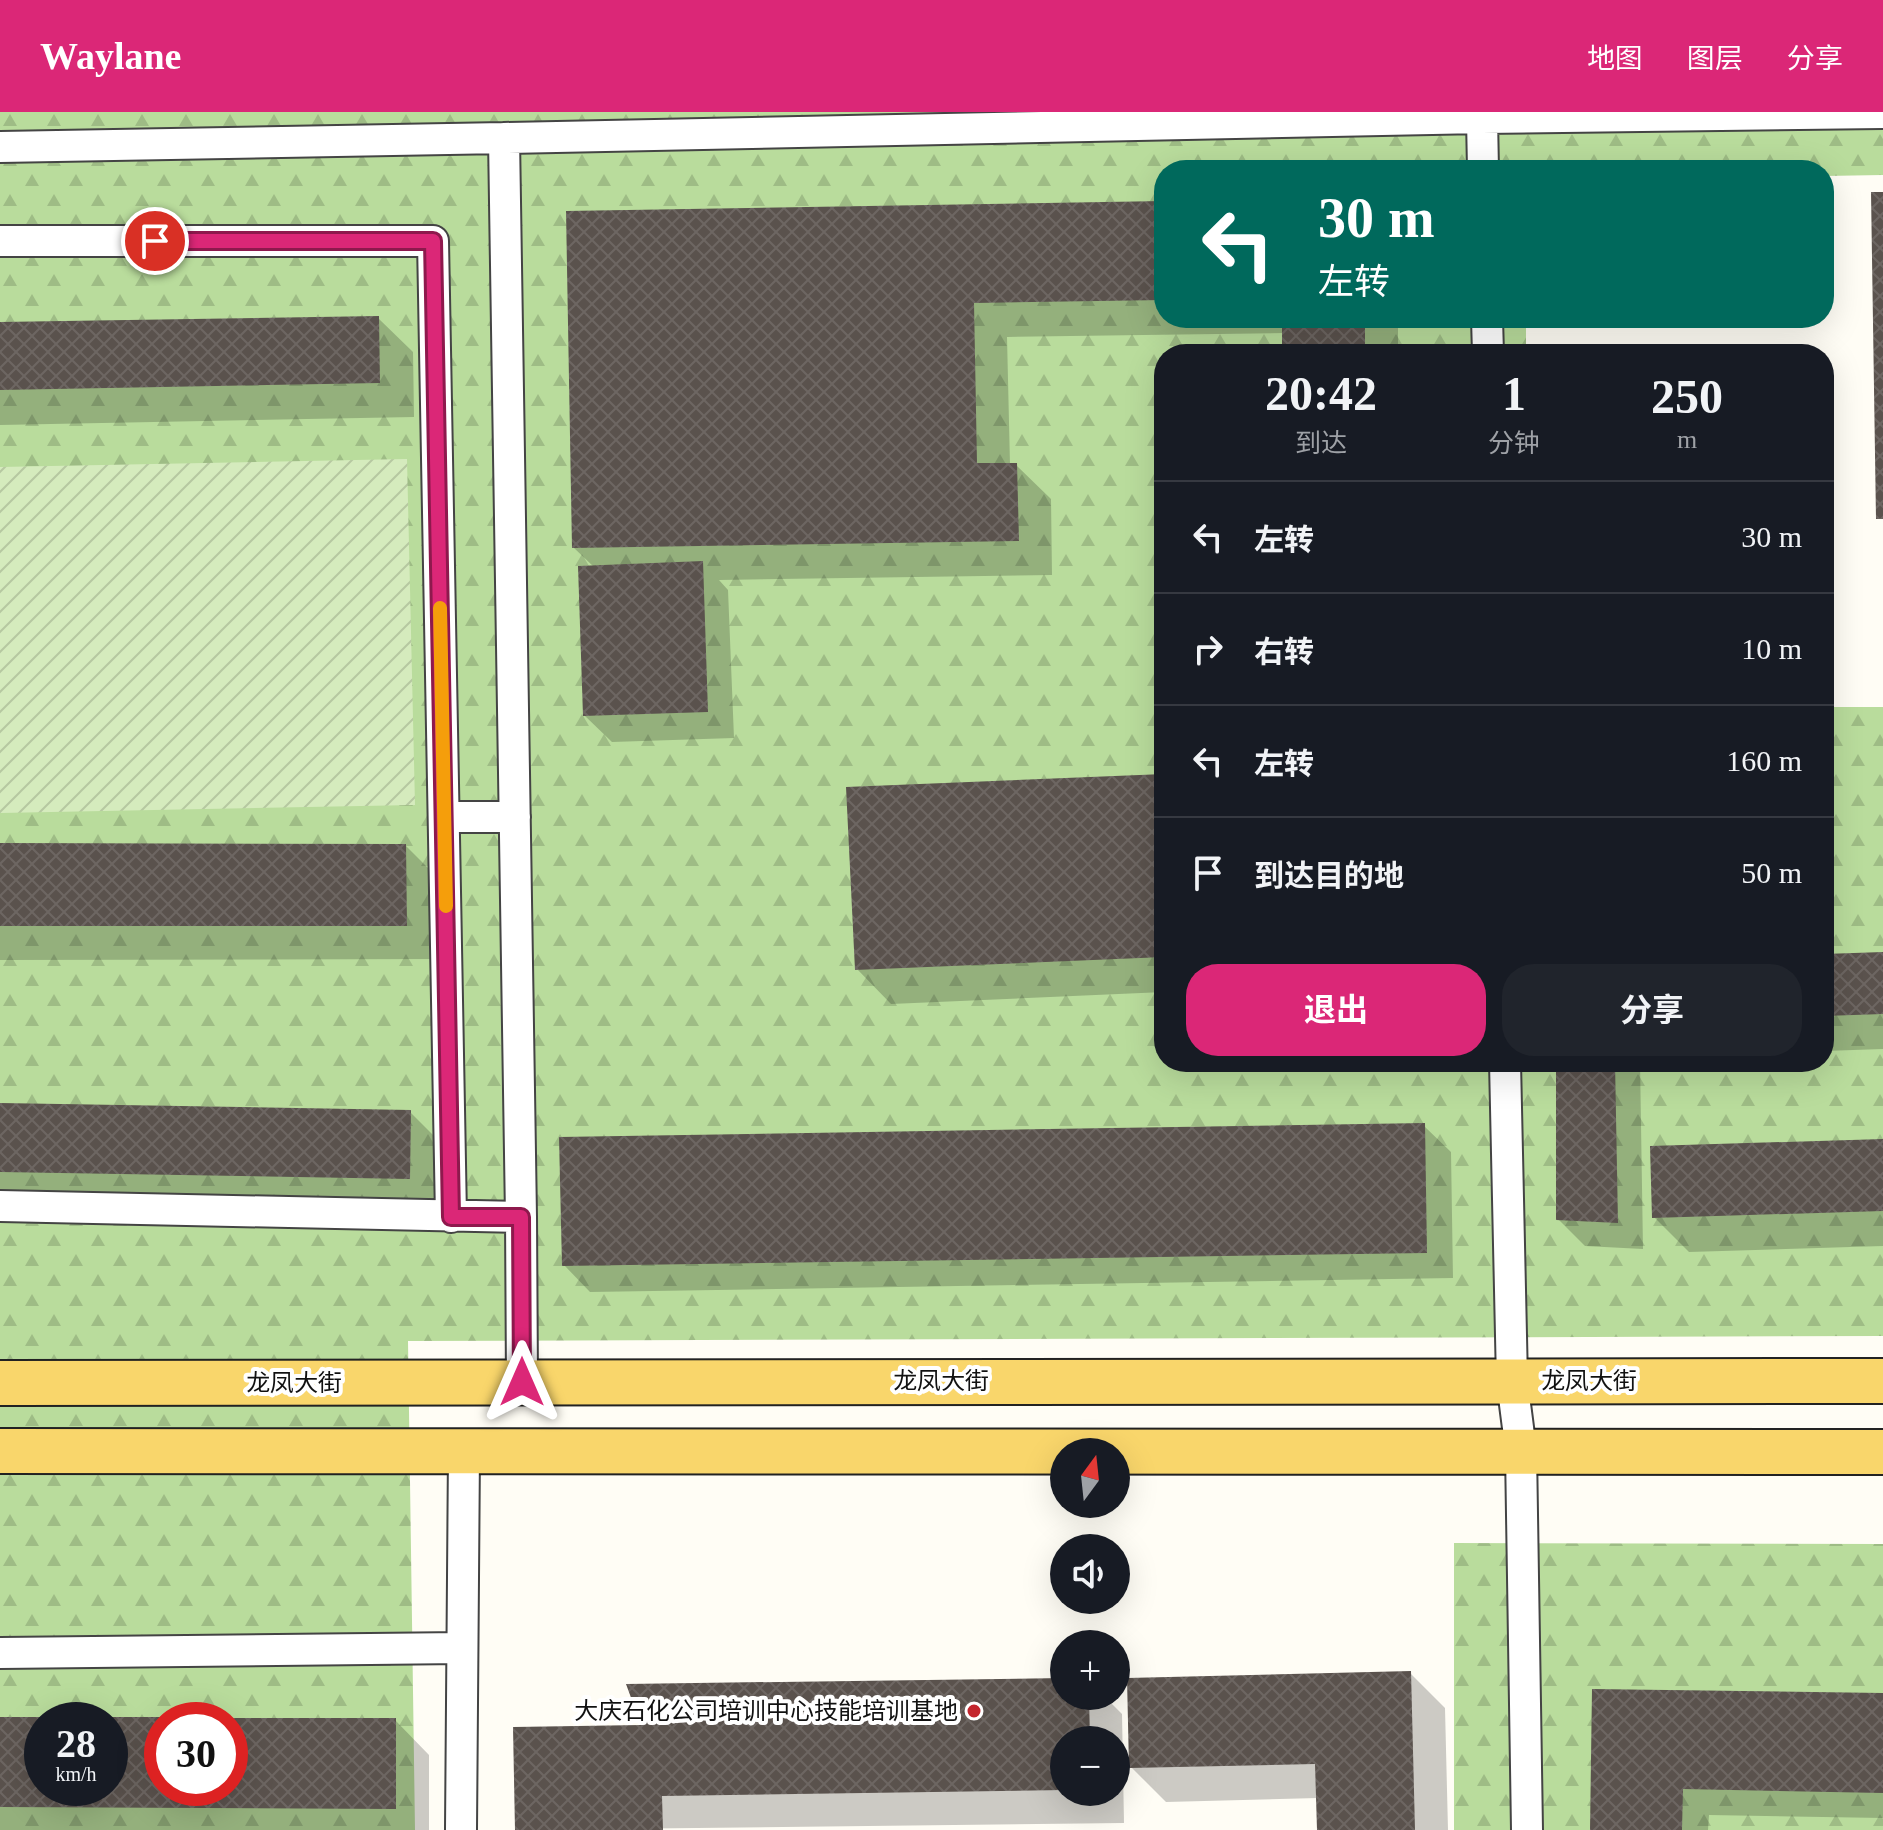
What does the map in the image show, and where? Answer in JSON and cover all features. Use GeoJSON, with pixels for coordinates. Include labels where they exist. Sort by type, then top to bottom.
{"type":"FeatureCollection","features":[{"type":"Feature","properties":{"kind":"main road","name":"龙凤大街"},"geometry":{"type":"LineString","coordinates":[[0,1383],[1883,1381]]}},
{"type":"Feature","properties":{"kind":"main road"},"geometry":{"type":"LineString","coordinates":[[0,1451],[1883,1452]]}},
{"type":"Feature","properties":{"kind":"street"},"geometry":{"type":"LineString","coordinates":[[0,147],[346,126],[504,138],[903,121],[1883,113]]}},
{"type":"Feature","properties":{"kind":"street"},"geometry":{"type":"LineString","coordinates":[[1482,118],[1483,160]]}},
{"type":"Feature","properties":{"kind":"street"},"geometry":{"type":"LineString","coordinates":[[504,138],[522,1382]]}},
{"type":"Feature","properties":{"kind":"street"},"geometry":{"type":"LineString","coordinates":[[0,241],[433,241],[451,1217]]}},
{"type":"Feature","properties":{"kind":"street"},"geometry":{"type":"LineString","coordinates":[[444,817],[515,817]]}},
{"type":"Feature","properties":{"kind":"street"},"geometry":{"type":"LineString","coordinates":[[1505,1072],[1512,1381],[1521,1451],[1527,1830]]}},
{"type":"Feature","properties":{"kind":"street"},"geometry":{"type":"LineString","coordinates":[[0,1206],[521,1217]]}},
{"type":"Feature","properties":{"kind":"street"},"geometry":{"type":"LineString","coordinates":[[461,1830],[464,1451]]}},
{"type":"Feature","properties":{"kind":"street"},"geometry":{"type":"LineString","coordinates":[[0,1653],[462,1648]]}},
{"type":"Feature","properties":{"kind":"green space"},"geometry":{"type":"Polygon","coordinates":[[[0,112],[1883,112],[1883,175],[1834,176],[1834,160],[1154,160],[1154,328],[1526,328],[1526,344],[1154,344],[1154,1072],[1834,1072],[1834,707],[1883,707],[1883,1336],[408,1341],[415,1830],[0,1830],[0,112]]]}},
{"type":"Feature","properties":{"kind":"green space"},"geometry":{"type":"Polygon","coordinates":[[[407,459],[415,805],[0,813],[0,467],[407,459]]]}},
{"type":"Feature","properties":{"kind":"green space"},"geometry":{"type":"Polygon","coordinates":[[[1454,1543],[1883,1544],[1883,1830],[1454,1830],[1454,1543]]]}},
{"type":"Feature","properties":{"kind":"building"},"geometry":{"type":"Polygon","coordinates":[[[1871,192],[1883,192],[1883,519],[1876,519],[1871,192]]]}},
{"type":"Feature","properties":{"kind":"building"},"geometry":{"type":"Polygon","coordinates":[[[1154,201],[1154,300],[974,303],[977,463],[1017,463],[1019,541],[572,548],[566,211],[1154,201]]]}},
{"type":"Feature","properties":{"kind":"building"},"geometry":{"type":"Polygon","coordinates":[[[379,316],[380,383],[0,390],[0,322],[379,316]]]}},
{"type":"Feature","properties":{"kind":"building"},"geometry":{"type":"Polygon","coordinates":[[[1282,328],[1365,328],[1365,344],[1282,344],[1282,328]]]}},
{"type":"Feature","properties":{"kind":"building"},"geometry":{"type":"Polygon","coordinates":[[[703,561],[708,712],[583,716],[578,566],[703,561]]]}},
{"type":"Feature","properties":{"kind":"building"},"geometry":{"type":"Polygon","coordinates":[[[1154,774],[1154,957],[855,970],[846,787],[1154,774]]]}},
{"type":"Feature","properties":{"kind":"building"},"geometry":{"type":"Polygon","coordinates":[[[0,843],[406,844],[407,926],[0,926],[0,843]]]}},
{"type":"Feature","properties":{"kind":"building"},"geometry":{"type":"Polygon","coordinates":[[[1883,952],[1883,1014],[1834,1016],[1834,954],[1883,952]]]}},
{"type":"Feature","properties":{"kind":"building"},"geometry":{"type":"Polygon","coordinates":[[[1556,1072],[1615,1072],[1618,1223],[1556,1220],[1556,1072]]]}},
{"type":"Feature","properties":{"kind":"building"},"geometry":{"type":"Polygon","coordinates":[[[0,1103],[411,1110],[410,1179],[0,1172],[0,1103]]]}},
{"type":"Feature","properties":{"kind":"building"},"geometry":{"type":"Polygon","coordinates":[[[1425,1123],[1427,1253],[562,1266],[559,1137],[1425,1123]]]}},
{"type":"Feature","properties":{"kind":"building"},"geometry":{"type":"Polygon","coordinates":[[[1883,1139],[1883,1211],[1652,1218],[1650,1146],[1883,1139]]]}},
{"type":"Feature","properties":{"kind":"building"},"geometry":{"type":"Polygon","coordinates":[[[1411,1671],[1415,1830],[1317,1830],[1315,1764],[1130,1768],[1130,1678],[1411,1671]]]}},
{"type":"Feature","properties":{"kind":"building"},"geometry":{"type":"Polygon","coordinates":[[[1050,1678],[1050,1710],[1089,1710],[1090,1726],[1050,1726],[1050,1790],[662,1796],[663,1830],[515,1830],[513,1727],[641,1725],[626,1684],[1050,1678]]]}},
{"type":"Feature","properties":{"kind":"building"},"geometry":{"type":"Polygon","coordinates":[[[1592,1689],[1883,1693],[1883,1793],[1683,1789],[1682,1830],[1590,1830],[1592,1689]]]}},
{"type":"Feature","properties":{"kind":"building"},"geometry":{"type":"Polygon","coordinates":[[[0,1717],[24,1717],[24,1806],[128,1806],[128,1717],[144,1717],[144,1806],[248,1806],[248,1718],[396,1718],[396,1809],[0,1807],[0,1717]]]}},
{"type":"Feature","properties":{"kind":"slow traffic"},"geometry":{"type":"LineString","coordinates":[[440,608],[446,906]]}},
{"type":"Feature","properties":{"kind":"place","name":"大庆石化公司培训中心技能培训基地"},"geometry":{"type":"Point","coordinates":[974,1711]}},
{"type":"Feature","properties":{"kind":"route"},"geometry":{"type":"LineString","coordinates":[[155,241],[433,241],[451,1217],[521,1217],[522,1382]]}}]}
